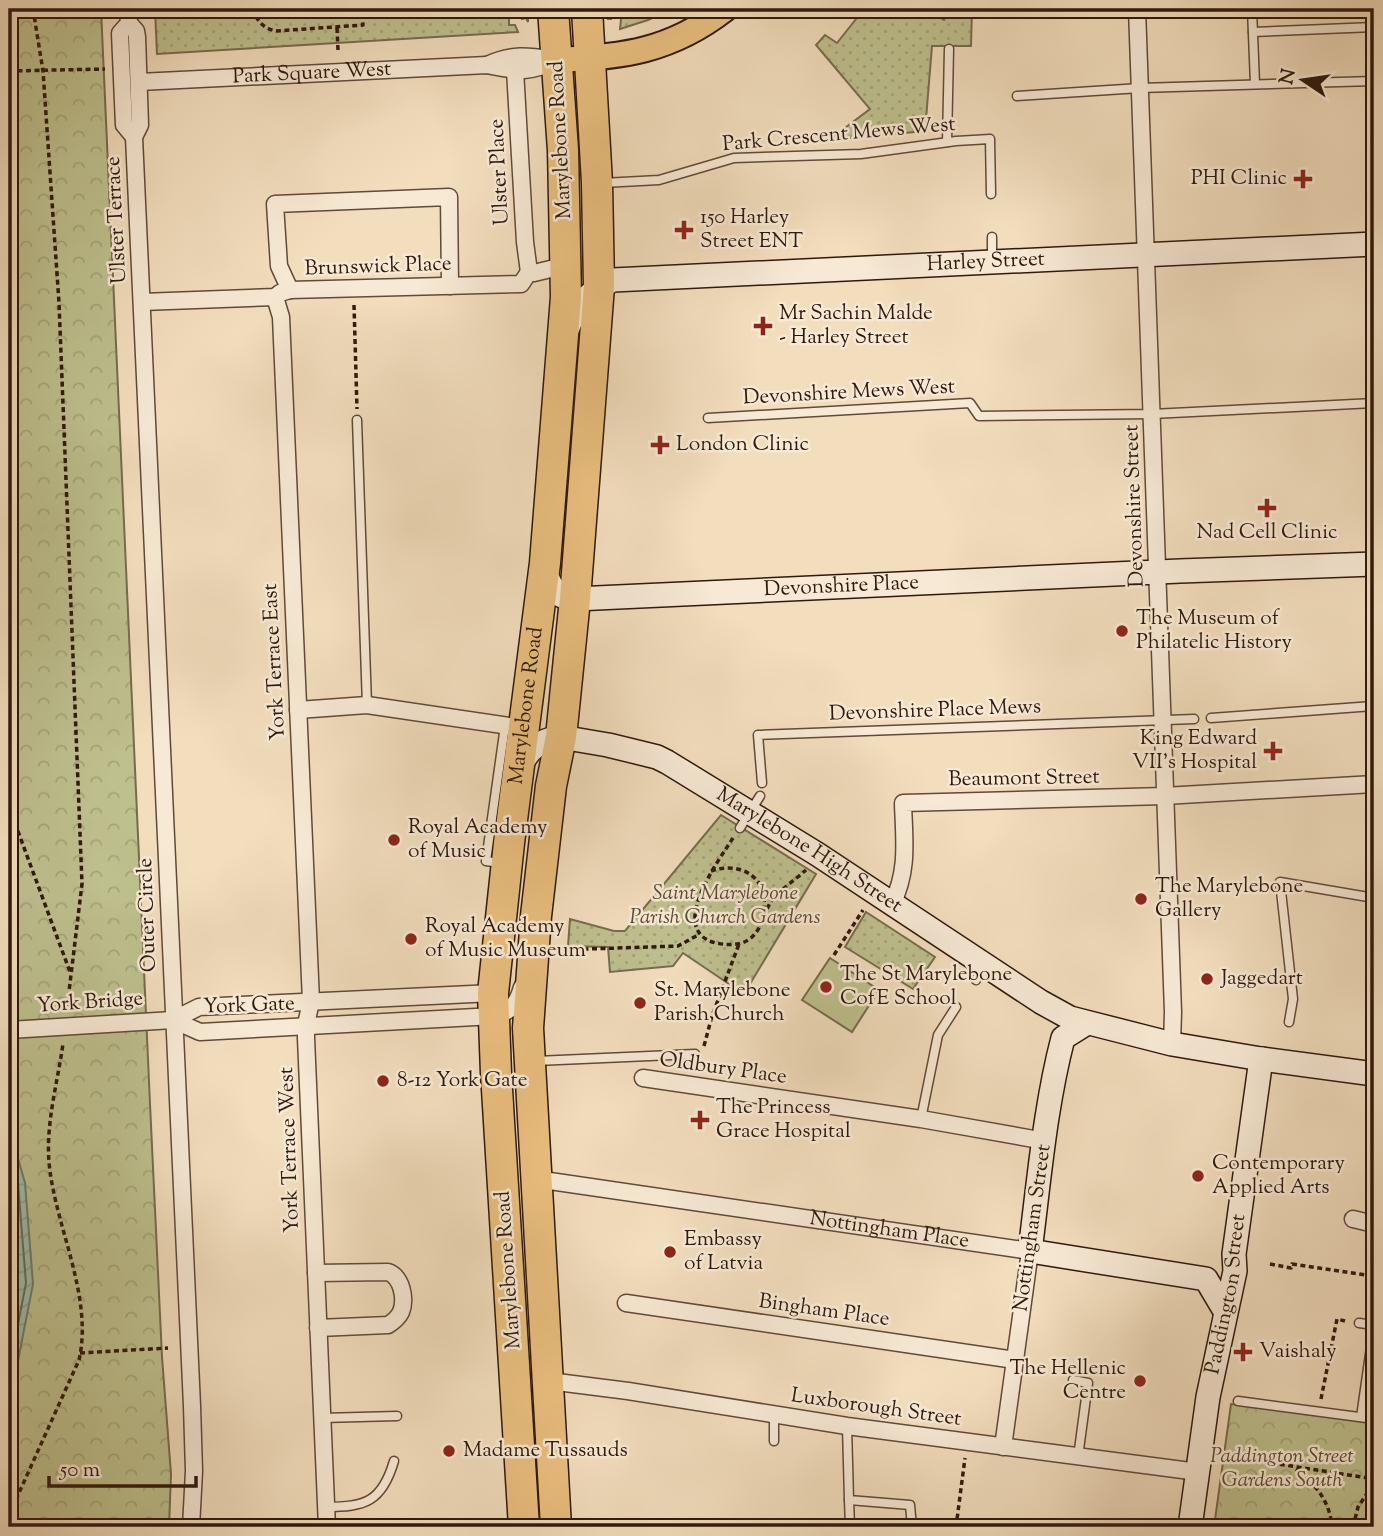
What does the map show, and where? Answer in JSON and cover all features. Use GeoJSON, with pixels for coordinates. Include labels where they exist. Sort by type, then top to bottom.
{"type":"FeatureCollection","features":[{"type":"Feature","properties":{"kind":"highway","name":"Marylebone Road"},"geometry":{"type":"LineString","coordinates":[[524,1527],[493,1004],[517,775],[514,727],[545,563],[563,340],[567,265],[563,150],[553,9]]}},
{"type":"Feature","properties":{"kind":"highway","name":"Marylebone Road"},"geometry":{"type":"LineString","coordinates":[[556,1527],[550,1381],[528,1028],[536,916],[551,786],[561,737],[575,599],[599,286],[597,183],[587,9]]}},
{"type":"Feature","properties":{"kind":"main road","name":"Park Square West"},"geometry":{"type":"LineString","coordinates":[[557,60],[633,54],[681,36],[725,9]]}},
{"type":"Feature","properties":{"kind":"street","name":"Devonshire Street"},"geometry":{"type":"LineString","coordinates":[[1137,9],[1159,572],[1172,1044]]}},
{"type":"Feature","properties":{"kind":"street"},"geometry":{"type":"LineString","coordinates":[[129,16],[136,31],[139,82]]}},
{"type":"Feature","properties":{"kind":"street","name":"Ulster Terrace"},"geometry":{"type":"LineString","coordinates":[[129,16],[120,33],[123,112],[124,125],[134,137]]}},
{"type":"Feature","properties":{"kind":"street","name":"Park Square West"},"geometry":{"type":"LineString","coordinates":[[487,65],[505,57],[526,55],[557,60]]}},
{"type":"Feature","properties":{"kind":"street","name":"Park Square West"},"geometry":{"type":"LineString","coordinates":[[139,82],[487,65],[515,70],[536,70],[557,60]]}},
{"type":"Feature","properties":{"kind":"street","name":"Ulster Place"},"geometry":{"type":"LineString","coordinates":[[515,70],[529,272]]}},
{"type":"Feature","properties":{"kind":"street","name":"Ulster Terrace"},"geometry":{"type":"LineString","coordinates":[[139,82],[140,125],[134,137],[142,302]]}},
{"type":"Feature","properties":{"kind":"street","name":"York Terrace East"},"geometry":{"type":"LineString","coordinates":[[306,1025],[311,1001],[282,294],[275,204],[449,197],[450,286]]}},
{"type":"Feature","properties":{"kind":"street","name":"Harley Street"},"geometry":{"type":"LineString","coordinates":[[599,286],[613,280],[992,249],[1146,255],[1374,244]]}},
{"type":"Feature","properties":{"kind":"street","name":"Brunswick Place"},"geometry":{"type":"LineString","coordinates":[[142,302],[521,284],[529,272],[567,265]]}},
{"type":"Feature","properties":{"kind":"street"},"geometry":{"type":"LineString","coordinates":[[563,340],[578,308],[599,286]]}},
{"type":"Feature","properties":{"kind":"street","name":"Outer Circle"},"geometry":{"type":"LineString","coordinates":[[142,302],[192,1412],[194,1484],[191,1527]]}},
{"type":"Feature","properties":{"kind":"street"},"geometry":{"type":"LineString","coordinates":[[545,563],[549,583],[555,591],[568,599],[575,599]]}},
{"type":"Feature","properties":{"kind":"street","name":"Devonshire Place"},"geometry":{"type":"LineString","coordinates":[[575,599],[1374,564]]}},
{"type":"Feature","properties":{"kind":"street"},"geometry":{"type":"LineString","coordinates":[[298,710],[367,705],[514,727]]}},
{"type":"Feature","properties":{"kind":"street"},"geometry":{"type":"LineString","coordinates":[[517,775],[524,757],[535,745],[550,738],[561,737]]}},
{"type":"Feature","properties":{"kind":"street","name":"Marylebone High Street"},"geometry":{"type":"LineString","coordinates":[[561,737],[657,757],[750,812],[813,862],[892,904],[980,973],[1060,1013],[1087,1023],[1172,1044],[1374,1074]]}},
{"type":"Feature","properties":{"kind":"street","name":"Beaumont Street"},"geometry":{"type":"LineString","coordinates":[[892,904],[902,886],[904,872],[903,803],[1164,796],[1374,784]]}},
{"type":"Feature","properties":{"kind":"street"},"geometry":{"type":"LineString","coordinates":[[493,1004],[503,1014],[516,1003],[522,991],[536,916]]}},
{"type":"Feature","properties":{"kind":"street","name":"York Gate"},"geometry":{"type":"LineString","coordinates":[[173,1020],[199,1007],[311,1001],[493,1004]]}},
{"type":"Feature","properties":{"kind":"street","name":"Marylebone High Street"},"geometry":{"type":"LineString","coordinates":[[1041,1002],[1063,1038]]}},
{"type":"Feature","properties":{"kind":"street","name":"York Gate"},"geometry":{"type":"LineString","coordinates":[[173,1020],[200,1032],[306,1025],[493,1004]]}},
{"type":"Feature","properties":{"kind":"street","name":"York Bridge"},"geometry":{"type":"LineString","coordinates":[[9,1030],[173,1020]]}},
{"type":"Feature","properties":{"kind":"street"},"geometry":{"type":"LineString","coordinates":[[1063,1038],[1087,1023]]}},
{"type":"Feature","properties":{"kind":"street","name":"York Terrace West"},"geometry":{"type":"LineString","coordinates":[[306,1025],[327,1527]]}},
{"type":"Feature","properties":{"kind":"street","name":"Nottingham Street"},"geometry":{"type":"LineString","coordinates":[[1003,1447],[1045,1141],[1063,1038]]}},
{"type":"Feature","properties":{"kind":"street","name":"Paddington Street"},"geometry":{"type":"LineString","coordinates":[[1190,1527],[1208,1396],[1233,1283],[1253,1058]]}},
{"type":"Feature","properties":{"kind":"street","name":"Oldbury Place"},"geometry":{"type":"LineString","coordinates":[[643,1078],[921,1119],[1045,1141]]}},
{"type":"Feature","properties":{"kind":"street","name":"Nottingham Place"},"geometry":{"type":"LineString","coordinates":[[536,1179],[1206,1279]]}},
{"type":"Feature","properties":{"kind":"street"},"geometry":{"type":"LineString","coordinates":[[1353,1219],[1374,1224]]}},
{"type":"Feature","properties":{"kind":"street"},"geometry":{"type":"LineString","coordinates":[[1225,1311],[1206,1279],[1219,1272],[1234,1254]]}},
{"type":"Feature","properties":{"kind":"street"},"geometry":{"type":"LineString","coordinates":[[316,1273],[395,1274],[400,1282],[402,1301],[401,1312],[388,1325],[318,1328]]}},
{"type":"Feature","properties":{"kind":"street","name":"Bingham Place"},"geometry":{"type":"LineString","coordinates":[[626,1303],[1016,1360]]}},
{"type":"Feature","properties":{"kind":"street","name":"Luxborough Street"},"geometry":{"type":"LineString","coordinates":[[550,1381],[847,1426],[1198,1472]]}},
{"type":"Feature","properties":{"kind":"lane"},"geometry":{"type":"LineString","coordinates":[[1252,9],[1255,84]]}},
{"type":"Feature","properties":{"kind":"lane"},"geometry":{"type":"LineString","coordinates":[[1253,32],[1374,27]]}},
{"type":"Feature","properties":{"kind":"lane"},"geometry":{"type":"LineString","coordinates":[[947,142],[949,48]]}},
{"type":"Feature","properties":{"kind":"lane"},"geometry":{"type":"LineString","coordinates":[[1017,96],[1374,80]]}},
{"type":"Feature","properties":{"kind":"lane","name":"Park Crescent Mews West"},"geometry":{"type":"LineString","coordinates":[[597,183],[659,180],[734,158],[861,154],[990,139],[991,194]]}},
{"type":"Feature","properties":{"kind":"lane","name":"Devonshire Mews West"},"geometry":{"type":"LineString","coordinates":[[708,418],[970,403],[979,416],[1152,414]]}},
{"type":"Feature","properties":{"kind":"lane"},"geometry":{"type":"LineString","coordinates":[[1152,414],[1374,403]]}},
{"type":"Feature","properties":{"kind":"lane"},"geometry":{"type":"LineString","coordinates":[[357,421],[367,705]]}},
{"type":"Feature","properties":{"kind":"lane"},"geometry":{"type":"LineString","coordinates":[[1211,718],[1373,706]]}},
{"type":"Feature","properties":{"kind":"lane"},"geometry":{"type":"LineString","coordinates":[[1162,720],[1194,719]]}},
{"type":"Feature","properties":{"kind":"lane","name":"Devonshire Place Mews"},"geometry":{"type":"LineString","coordinates":[[762,783],[758,735],[1162,720]]}},
{"type":"Feature","properties":{"kind":"lane"},"geometry":{"type":"LineString","coordinates":[[506,864],[486,862],[514,727]]}},
{"type":"Feature","properties":{"kind":"lane"},"geometry":{"type":"LineString","coordinates":[[1289,1022],[1293,999],[1280,882],[1374,898]]}},
{"type":"Feature","properties":{"kind":"lane"},"geometry":{"type":"LineString","coordinates":[[921,1119],[938,1035],[956,1007]]}},
{"type":"Feature","properties":{"kind":"lane"},"geometry":{"type":"LineString","coordinates":[[530,1062],[699,1053]]}},
{"type":"Feature","properties":{"kind":"lane"},"geometry":{"type":"LineString","coordinates":[[1361,1417],[1374,1326],[1362,1324]]}},
{"type":"Feature","properties":{"kind":"lane"},"geometry":{"type":"LineString","coordinates":[[1073,1380],[1088,1382],[1078,1457]]}},
{"type":"Feature","properties":{"kind":"lane"},"geometry":{"type":"LineString","coordinates":[[1238,1401],[1374,1419]]}},
{"type":"Feature","properties":{"kind":"lane"},"geometry":{"type":"LineString","coordinates":[[774,1414],[774,1441]]}},
{"type":"Feature","properties":{"kind":"lane"},"geometry":{"type":"LineString","coordinates":[[322,1418],[397,1416]]}},
{"type":"Feature","properties":{"kind":"lane"},"geometry":{"type":"LineString","coordinates":[[847,1426],[850,1527]]}},
{"type":"Feature","properties":{"kind":"lane"},"geometry":{"type":"LineString","coordinates":[[326,1507],[353,1506],[369,1501],[383,1487],[394,1461]]}},
{"type":"Feature","properties":{"kind":"lane"},"geometry":{"type":"LineString","coordinates":[[849,1500],[909,1505],[912,1527]]}},
{"type":"Feature","properties":{"kind":"path"},"geometry":{"type":"LineString","coordinates":[[9,21],[18,9]]}},
{"type":"Feature","properties":{"kind":"path"},"geometry":{"type":"LineString","coordinates":[[33,9],[43,71],[59,303],[82,884],[67,1008]]}},
{"type":"Feature","properties":{"kind":"path"},"geometry":{"type":"LineString","coordinates":[[251,9],[260,25],[276,31],[363,26],[362,9]]}},
{"type":"Feature","properties":{"kind":"path"},"geometry":{"type":"LineString","coordinates":[[337,27],[338,50]]}},
{"type":"Feature","properties":{"kind":"path"},"geometry":{"type":"LineString","coordinates":[[9,71],[108,69]]}},
{"type":"Feature","properties":{"kind":"path"},"geometry":{"type":"LineString","coordinates":[[355,316],[357,421]]}},
{"type":"Feature","properties":{"kind":"path"},"geometry":{"type":"LineString","coordinates":[[9,807],[71,974]]}},
{"type":"Feature","properties":{"kind":"path"},"geometry":{"type":"LineString","coordinates":[[750,812],[709,872],[697,903],[696,925],[699,934],[707,941],[739,944],[748,940],[757,931],[771,902],[813,862]]}},
{"type":"Feature","properties":{"kind":"path"},"geometry":{"type":"LineString","coordinates":[[709,872],[736,867],[752,876],[763,891],[764,916]]}},
{"type":"Feature","properties":{"kind":"path"},"geometry":{"type":"LineString","coordinates":[[834,955],[866,905]]}},
{"type":"Feature","properties":{"kind":"path"},"geometry":{"type":"LineString","coordinates":[[558,950],[678,946],[699,934]]}},
{"type":"Feature","properties":{"kind":"path"},"geometry":{"type":"LineString","coordinates":[[699,1053],[739,944]]}},
{"type":"Feature","properties":{"kind":"path"},"geometry":{"type":"LineString","coordinates":[[9,1515],[80,1353],[83,1322],[55,1206],[48,1155],[50,1119],[64,1042]]}},
{"type":"Feature","properties":{"kind":"path"},"geometry":{"type":"LineString","coordinates":[[1319,1411],[1337,1319],[1362,1324],[1374,1263]]}},
{"type":"Feature","properties":{"kind":"path"},"geometry":{"type":"LineString","coordinates":[[1270,1264],[1291,1268],[1292,1264],[1372,1276]]}},
{"type":"Feature","properties":{"kind":"path"},"geometry":{"type":"LineString","coordinates":[[80,1353],[168,1348]]}},
{"type":"Feature","properties":{"kind":"path"},"geometry":{"type":"LineString","coordinates":[[956,1527],[967,1442]]}},
{"type":"Feature","properties":{"kind":"path"},"geometry":{"type":"LineString","coordinates":[[1215,1454],[1374,1481],[1358,1507],[1353,1527]]}},
{"type":"Feature","properties":{"kind":"path"},"geometry":{"type":"LineString","coordinates":[[1294,1468],[1309,1479],[1324,1497],[1331,1512],[1332,1527]]}},
{"type":"Feature","properties":{"kind":"green space"},"geometry":{"type":"Polygon","coordinates":[[[9,9],[101,9],[162,1357],[171,1474],[169,1527],[9,1527],[9,9]]]}},
{"type":"Feature","properties":{"kind":"green space"},"geometry":{"type":"Polygon","coordinates":[[[155,9],[528,9],[528,22],[526,18],[522,19],[521,10],[509,11],[509,25],[515,25],[518,32],[157,54],[155,9]]]}},
{"type":"Feature","properties":{"kind":"green space"},"geometry":{"type":"Polygon","coordinates":[[[608,9],[671,9],[620,29],[621,19],[619,16],[611,16],[611,19],[608,19],[608,9]]]}},
{"type":"Feature","properties":{"kind":"green space"},"geometry":{"type":"Polygon","coordinates":[[[864,9],[924,9],[944,20],[951,9],[972,9],[971,46],[932,46],[925,131],[829,140],[870,109],[816,45],[825,35],[837,43],[864,9]]]}},
{"type":"Feature","properties":{"kind":"green space","name":"Saint Marylebone Parish Church Gardens"},"geometry":{"type":"Polygon","coordinates":[[[721,815],[816,874],[744,994],[683,953],[673,966],[610,972],[608,947],[568,946],[570,919],[614,931],[625,931],[721,815]]]}},
{"type":"Feature","properties":{"kind":"green space"},"geometry":{"type":"Polygon","coordinates":[[[866,912],[935,957],[913,989],[845,947],[866,912]]]}},
{"type":"Feature","properties":{"kind":"green space"},"geometry":{"type":"Polygon","coordinates":[[[830,958],[879,990],[852,1032],[802,1000],[830,958]]]}},
{"type":"Feature","properties":{"kind":"green space","name":"Paddington Street Gardens South"},"geometry":{"type":"Polygon","coordinates":[[[1231,1404],[1374,1422],[1374,1527],[1214,1527],[1231,1404]]]}},
{"type":"Feature","properties":{"kind":"water"},"geometry":{"type":"Polygon","coordinates":[[[9,1127],[25,1183],[33,1284],[9,1407],[9,1127]]]}},
{"type":"Feature","properties":{"kind":"place","name":"PHI Clinic"},"geometry":{"type":"Point","coordinates":[1303,179]}},
{"type":"Feature","properties":{"kind":"place","name":"150 Harley Street ENT"},"geometry":{"type":"Point","coordinates":[684,230]}},
{"type":"Feature","properties":{"kind":"place","name":"Mr Sachin Malde - Harley Street"},"geometry":{"type":"Point","coordinates":[763,326]}},
{"type":"Feature","properties":{"kind":"place","name":"London Clinic"},"geometry":{"type":"Point","coordinates":[660,445]}},
{"type":"Feature","properties":{"kind":"place","name":"Nad Cell Clinic"},"geometry":{"type":"Point","coordinates":[1267,508]}},
{"type":"Feature","properties":{"kind":"place","name":"The Museum of Philatelic History"},"geometry":{"type":"Point","coordinates":[1122,631]}},
{"type":"Feature","properties":{"kind":"place","name":"King Edward VII's Hospital"},"geometry":{"type":"Point","coordinates":[1273,751]}},
{"type":"Feature","properties":{"kind":"place","name":"Royal Academy of Music"},"geometry":{"type":"Point","coordinates":[394,840]}},
{"type":"Feature","properties":{"kind":"place","name":"The Marylebone Gallery"},"geometry":{"type":"Point","coordinates":[1141,899]}},
{"type":"Feature","properties":{"kind":"place","name":"Royal Academy of Music Museum"},"geometry":{"type":"Point","coordinates":[411,939]}},
{"type":"Feature","properties":{"kind":"place","name":"Jaggedart"},"geometry":{"type":"Point","coordinates":[1207,979]}},
{"type":"Feature","properties":{"kind":"place","name":"The St Marylebone CofE School"},"geometry":{"type":"Point","coordinates":[826,987]}},
{"type":"Feature","properties":{"kind":"place","name":"St. Marylebone Parish Church"},"geometry":{"type":"Point","coordinates":[640,1003]}},
{"type":"Feature","properties":{"kind":"place","name":"8-12 York Gate"},"geometry":{"type":"Point","coordinates":[383,1081]}},
{"type":"Feature","properties":{"kind":"place","name":"The Princess Grace Hospital"},"geometry":{"type":"Point","coordinates":[700,1120]}},
{"type":"Feature","properties":{"kind":"place","name":"Contemporary Applied Arts"},"geometry":{"type":"Point","coordinates":[1198,1176]}},
{"type":"Feature","properties":{"kind":"place","name":"Embassy of Latvia"},"geometry":{"type":"Point","coordinates":[670,1252]}},
{"type":"Feature","properties":{"kind":"place","name":"Vaishaly"},"geometry":{"type":"Point","coordinates":[1243,1352]}},
{"type":"Feature","properties":{"kind":"place","name":"The Hellenic Centre"},"geometry":{"type":"Point","coordinates":[1140,1381]}},
{"type":"Feature","properties":{"kind":"place","name":"Madame Tussauds"},"geometry":{"type":"Point","coordinates":[449,1451]}}]}
